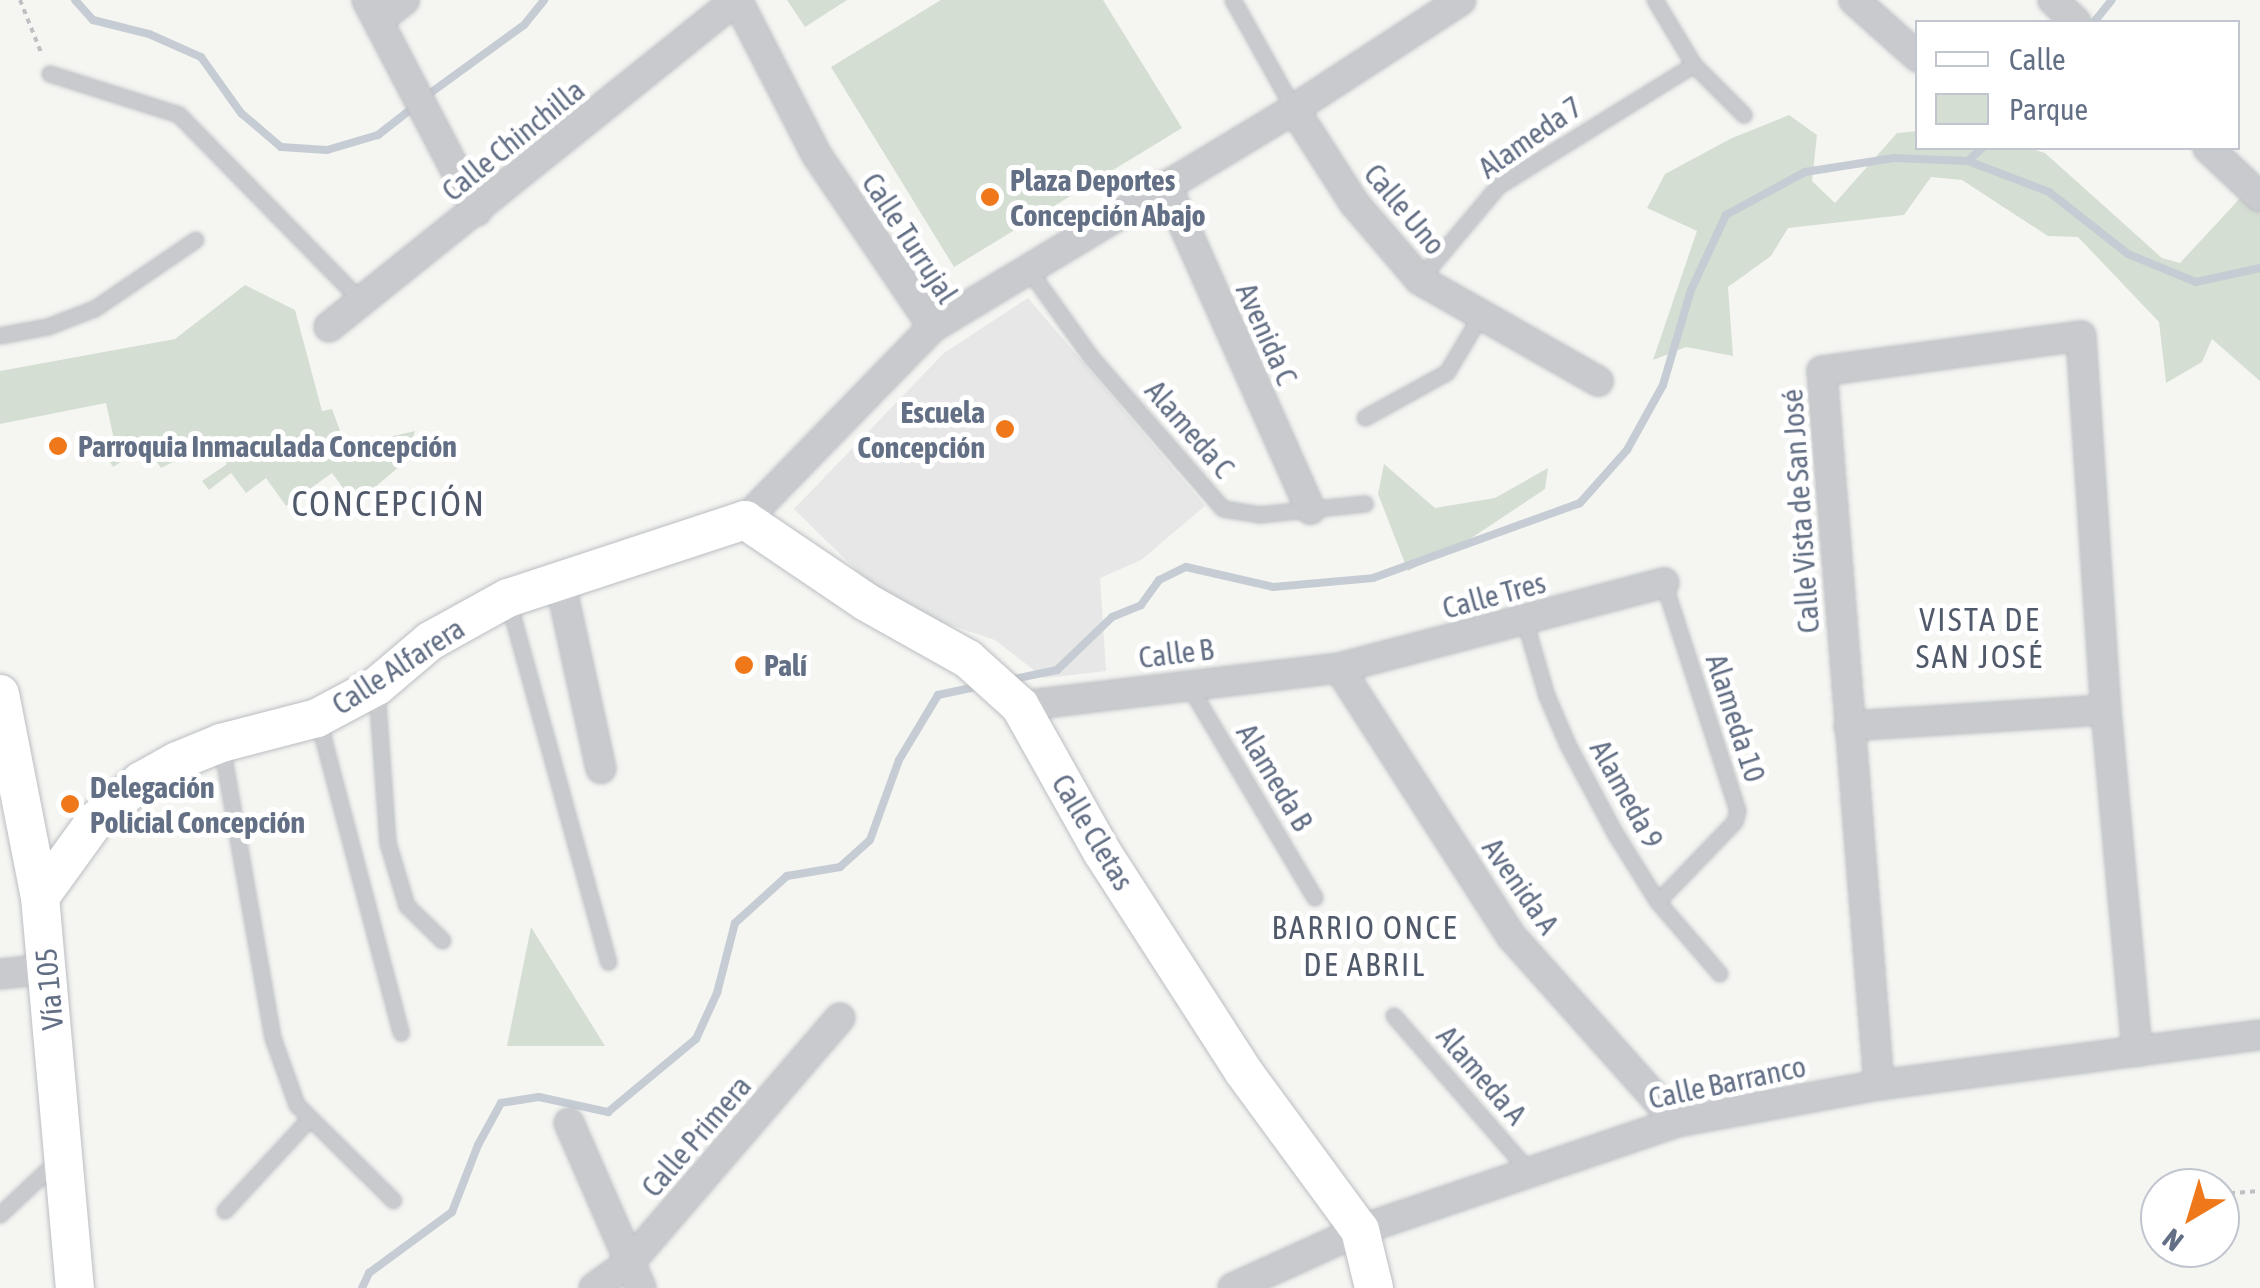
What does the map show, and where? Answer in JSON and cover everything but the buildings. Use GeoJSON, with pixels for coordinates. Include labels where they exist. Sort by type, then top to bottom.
{"type":"FeatureCollection","features":[{"type":"Feature","properties":{"kind":"street"},"geometry":{"type":"LineString","coordinates":[[404,0],[373,10],[477,211]]}},
{"type":"Feature","properties":{"kind":"street","name":"Calle Chinchilla"},"geometry":{"type":"LineString","coordinates":[[330,327],[736,0]]}},
{"type":"Feature","properties":{"kind":"street","name":"Calle Turrujal"},"geometry":{"type":"LineString","coordinates":[[736,0],[816,154],[933,327],[745,520]]}},
{"type":"Feature","properties":{"kind":"street"},"geometry":{"type":"LineString","coordinates":[[933,327],[1294,108],[1424,10],[1461,0]]}},
{"type":"Feature","properties":{"kind":"street"},"geometry":{"type":"LineString","coordinates":[[1854,0],[1915,54]]}},
{"type":"Feature","properties":{"kind":"street"},"geometry":{"type":"LineString","coordinates":[[2053,0],[2074,20]]}},
{"type":"Feature","properties":{"kind":"street","name":"Calle Uno"},"geometry":{"type":"LineString","coordinates":[[1294,108],[1354,204],[1420,280],[1598,381]]}},
{"type":"Feature","properties":{"kind":"street"},"geometry":{"type":"LineString","coordinates":[[2210,150],[2260,197]]}},
{"type":"Feature","properties":{"kind":"street","name":"Avenida C"},"geometry":{"type":"LineString","coordinates":[[1166,185],[1310,509]]}},
{"type":"Feature","properties":{"kind":"street","name":"Calle Vista de San José"},"geometry":{"type":"LineString","coordinates":[[1879,1085],[1822,370],[2081,336],[2106,710],[2137,1052]]}},
{"type":"Feature","properties":{"kind":"street","name":"Calle Alfarera"},"geometry":{"type":"LineString","coordinates":[[40,896],[95,821],[141,781],[221,743],[318,718],[377,686],[430,642],[508,598],[745,520]]}},
{"type":"Feature","properties":{"kind":"street","name":"Calle Cletas"},"geometry":{"type":"LineString","coordinates":[[745,520],[866,602],[968,659],[1020,706],[1102,852],[1243,1071],[1360,1230]]}},
{"type":"Feature","properties":{"kind":"street"},"geometry":{"type":"LineString","coordinates":[[560,581],[601,769]]}},
{"type":"Feature","properties":{"kind":"street","name":"Calle Tres"},"geometry":{"type":"LineString","coordinates":[[1340,668],[1664,582]]}},
{"type":"Feature","properties":{"kind":"street","name":"Calle B"},"geometry":{"type":"LineString","coordinates":[[1020,706],[1340,668]]}},
{"type":"Feature","properties":{"kind":"street","name":"Avenida A"},"geometry":{"type":"LineString","coordinates":[[1340,668],[1512,937],[1677,1122]]}},
{"type":"Feature","properties":{"kind":"street","name":"Vía 105"},"geometry":{"type":"LineString","coordinates":[[0,694],[9,774],[40,896],[75,1288]]}},
{"type":"Feature","properties":{"kind":"street"},"geometry":{"type":"LineString","coordinates":[[1849,726],[2106,710]]}},
{"type":"Feature","properties":{"kind":"street"},"geometry":{"type":"LineString","coordinates":[[0,974],[48,969]]}},
{"type":"Feature","properties":{"kind":"street","name":"Calle Primera"},"geometry":{"type":"LineString","coordinates":[[594,1288],[636,1275],[840,1018]]}},
{"type":"Feature","properties":{"kind":"street","name":"Calle Barranco"},"geometry":{"type":"LineString","coordinates":[[1233,1288],[1360,1230],[1677,1122],[1879,1085],[2260,1035]]}},
{"type":"Feature","properties":{"kind":"street"},"geometry":{"type":"LineString","coordinates":[[569,1123],[636,1275]]}},
{"type":"Feature","properties":{"kind":"street"},"geometry":{"type":"LineString","coordinates":[[1360,1230],[1374,1288]]}},
{"type":"Feature","properties":{"kind":"lane"},"geometry":{"type":"LineString","coordinates":[[1232,0],[1294,108]]}},
{"type":"Feature","properties":{"kind":"lane"},"geometry":{"type":"LineString","coordinates":[[1655,0],[1694,65],[1744,115]]}},
{"type":"Feature","properties":{"kind":"lane","name":"Alameda 7"},"geometry":{"type":"LineString","coordinates":[[1420,280],[1498,186],[1694,65]]}},
{"type":"Feature","properties":{"kind":"lane"},"geometry":{"type":"LineString","coordinates":[[50,74],[180,115],[363,304]]}},
{"type":"Feature","properties":{"kind":"lane"},"geometry":{"type":"LineString","coordinates":[[0,336],[48,327],[95,309],[196,240]]}},
{"type":"Feature","properties":{"kind":"lane","name":"Alameda C"},"geometry":{"type":"LineString","coordinates":[[1029,270],[1091,358],[1224,510],[1258,514],[1365,504]]}},
{"type":"Feature","properties":{"kind":"lane"},"geometry":{"type":"LineString","coordinates":[[1365,418],[1447,373],[1481,316]]}},
{"type":"Feature","properties":{"kind":"lane","name":"Alameda 10"},"geometry":{"type":"LineString","coordinates":[[1658,902],[1734,822],[1738,811],[1664,582]]}},
{"type":"Feature","properties":{"kind":"lane"},"geometry":{"type":"LineString","coordinates":[[508,598],[610,962]]}},
{"type":"Feature","properties":{"kind":"lane","name":"Alameda 9"},"geometry":{"type":"LineString","coordinates":[[1525,621],[1547,696],[1568,745],[1658,902],[1720,974]]}},
{"type":"Feature","properties":{"kind":"lane","name":"Alameda B"},"geometry":{"type":"LineString","coordinates":[[1188,684],[1314,898]]}},
{"type":"Feature","properties":{"kind":"lane"},"geometry":{"type":"LineString","coordinates":[[377,686],[388,843],[407,906],[443,940]]}},
{"type":"Feature","properties":{"kind":"lane"},"geometry":{"type":"LineString","coordinates":[[318,718],[401,1033]]}},
{"type":"Feature","properties":{"kind":"lane"},"geometry":{"type":"LineString","coordinates":[[221,743],[273,1038],[297,1105],[308,1121],[394,1201]]}},
{"type":"Feature","properties":{"kind":"lane","name":"Alameda A"},"geometry":{"type":"LineString","coordinates":[[1394,1016],[1528,1170]]}},
{"type":"Feature","properties":{"kind":"lane"},"geometry":{"type":"LineString","coordinates":[[225,1211],[308,1121]]}},
{"type":"Feature","properties":{"kind":"lane"},"geometry":{"type":"LineString","coordinates":[[0,1215],[64,1156]]}},
{"type":"Feature","properties":{"kind":"path"},"geometry":{"type":"LineString","coordinates":[[20,0],[50,74]]}},
{"type":"Feature","properties":{"kind":"shaded area","name":"Escuela Concepción"},"geometry":{"type":"Polygon","coordinates":[[[1028,298],[1205,506],[1141,560],[1100,578],[1106,671],[1044,678],[995,640],[893,606],[794,509],[944,353],[1028,298]]]}},
{"type":"Feature","properties":{"kind":"green space"},"geometry":{"type":"Polygon","coordinates":[[[787,0],[847,0],[805,27],[787,0]]]}},
{"type":"Feature","properties":{"kind":"green space","name":"Plaza Deportes Concepción Abajo"},"geometry":{"type":"Polygon","coordinates":[[[941,0],[1103,0],[1182,128],[954,267],[831,67],[941,0]]]}},
{"type":"Feature","properties":{"kind":"green space"},"geometry":{"type":"Polygon","coordinates":[[[1789,115],[1817,135],[1812,181],[1835,203],[1897,133],[1915,131],[1915,150],[2035,150],[2045,153],[2162,258],[2180,263],[2244,194],[2260,209],[2260,381],[2212,339],[2202,362],[2166,383],[2159,322],[2078,237],[2048,236],[1962,180],[1931,177],[1904,215],[1788,228],[1771,256],[1728,287],[1733,356],[1686,347],[1653,360],[1697,231],[1647,208],[1665,174],[1732,138],[1789,115]]]}},
{"type":"Feature","properties":{"kind":"green space"},"geometry":{"type":"Polygon","coordinates":[[[245,285],[295,310],[322,411],[332,409],[346,447],[415,431],[406,461],[355,504],[332,473],[286,506],[266,478],[246,493],[231,473],[209,490],[202,481],[227,464],[213,442],[161,468],[146,446],[113,467],[106,456],[117,453],[106,403],[0,424],[0,371],[175,339],[245,285]]]}},
{"type":"Feature","properties":{"kind":"green space"},"geometry":{"type":"Polygon","coordinates":[[[1384,464],[1435,508],[1495,498],[1548,468],[1545,489],[1473,537],[1408,571],[1378,494],[1384,464]]]}},
{"type":"Feature","properties":{"kind":"green space"},"geometry":{"type":"Polygon","coordinates":[[[531,927],[605,1046],[507,1046],[531,927]]]}},
{"type":"Feature","properties":{"kind":"waterway"},"geometry":{"type":"LineString","coordinates":[[75,0],[93,20],[149,34],[201,57],[241,113],[281,147],[327,150],[378,135],[411,109]]}},
{"type":"Feature","properties":{"kind":"waterway"},"geometry":{"type":"LineString","coordinates":[[429,94],[524,25],[544,0]]}},
{"type":"Feature","properties":{"kind":"waterway"},"geometry":{"type":"LineString","coordinates":[[2096,20],[2112,0]]}},
{"type":"Feature","properties":{"kind":"waterway"},"geometry":{"type":"LineString","coordinates":[[1968,161],[1980,150]]}},
{"type":"Feature","properties":{"kind":"waterway"},"geometry":{"type":"LineString","coordinates":[[1009,680],[1057,670],[1112,617],[1141,605],[1159,580],[1186,567],[1273,587],[1373,578],[1580,503],[1627,450],[1663,385],[1691,290],[1726,215],[1805,172],[1894,158],[1968,161],[2049,192],[2128,254],[2196,282],[2260,268]]}},
{"type":"Feature","properties":{"kind":"waterway"},"geometry":{"type":"LineString","coordinates":[[362,1288],[369,1273],[452,1212],[478,1145],[501,1103],[539,1097],[608,1112],[696,1039],[717,993],[735,923],[787,876],[840,867],[870,840],[899,760],[938,695],[980,686]]}},
{"type":"Feature","properties":{"kind":"place","name":"Plaza Deportes Concepción Abajo"},"geometry":{"type":"Point","coordinates":[990,197]}},
{"type":"Feature","properties":{"kind":"place","name":"Escuela Concepción"},"geometry":{"type":"Point","coordinates":[1005,429]}},
{"type":"Feature","properties":{"kind":"place","name":"Parroquia Inmaculada Concepción"},"geometry":{"type":"Point","coordinates":[58,446]}},
{"type":"Feature","properties":{"kind":"place","name":"Palí"},"geometry":{"type":"Point","coordinates":[744,665]}},
{"type":"Feature","properties":{"kind":"place","name":"Delegación Policial Concepción"},"geometry":{"type":"Point","coordinates":[70,804]}},
{"type":"Feature","properties":{"kind":"district","name":"CONCEPCIÓN"},"geometry":{"type":"Point","coordinates":[389,503]}},
{"type":"Feature","properties":{"kind":"district","name":"VISTA DE SAN JOSÉ"},"geometry":{"type":"Point","coordinates":[1980,640]}},
{"type":"Feature","properties":{"kind":"district","name":"BARRIO ONCE DE ABRIL"},"geometry":{"type":"Point","coordinates":[1365,948]}}]}
